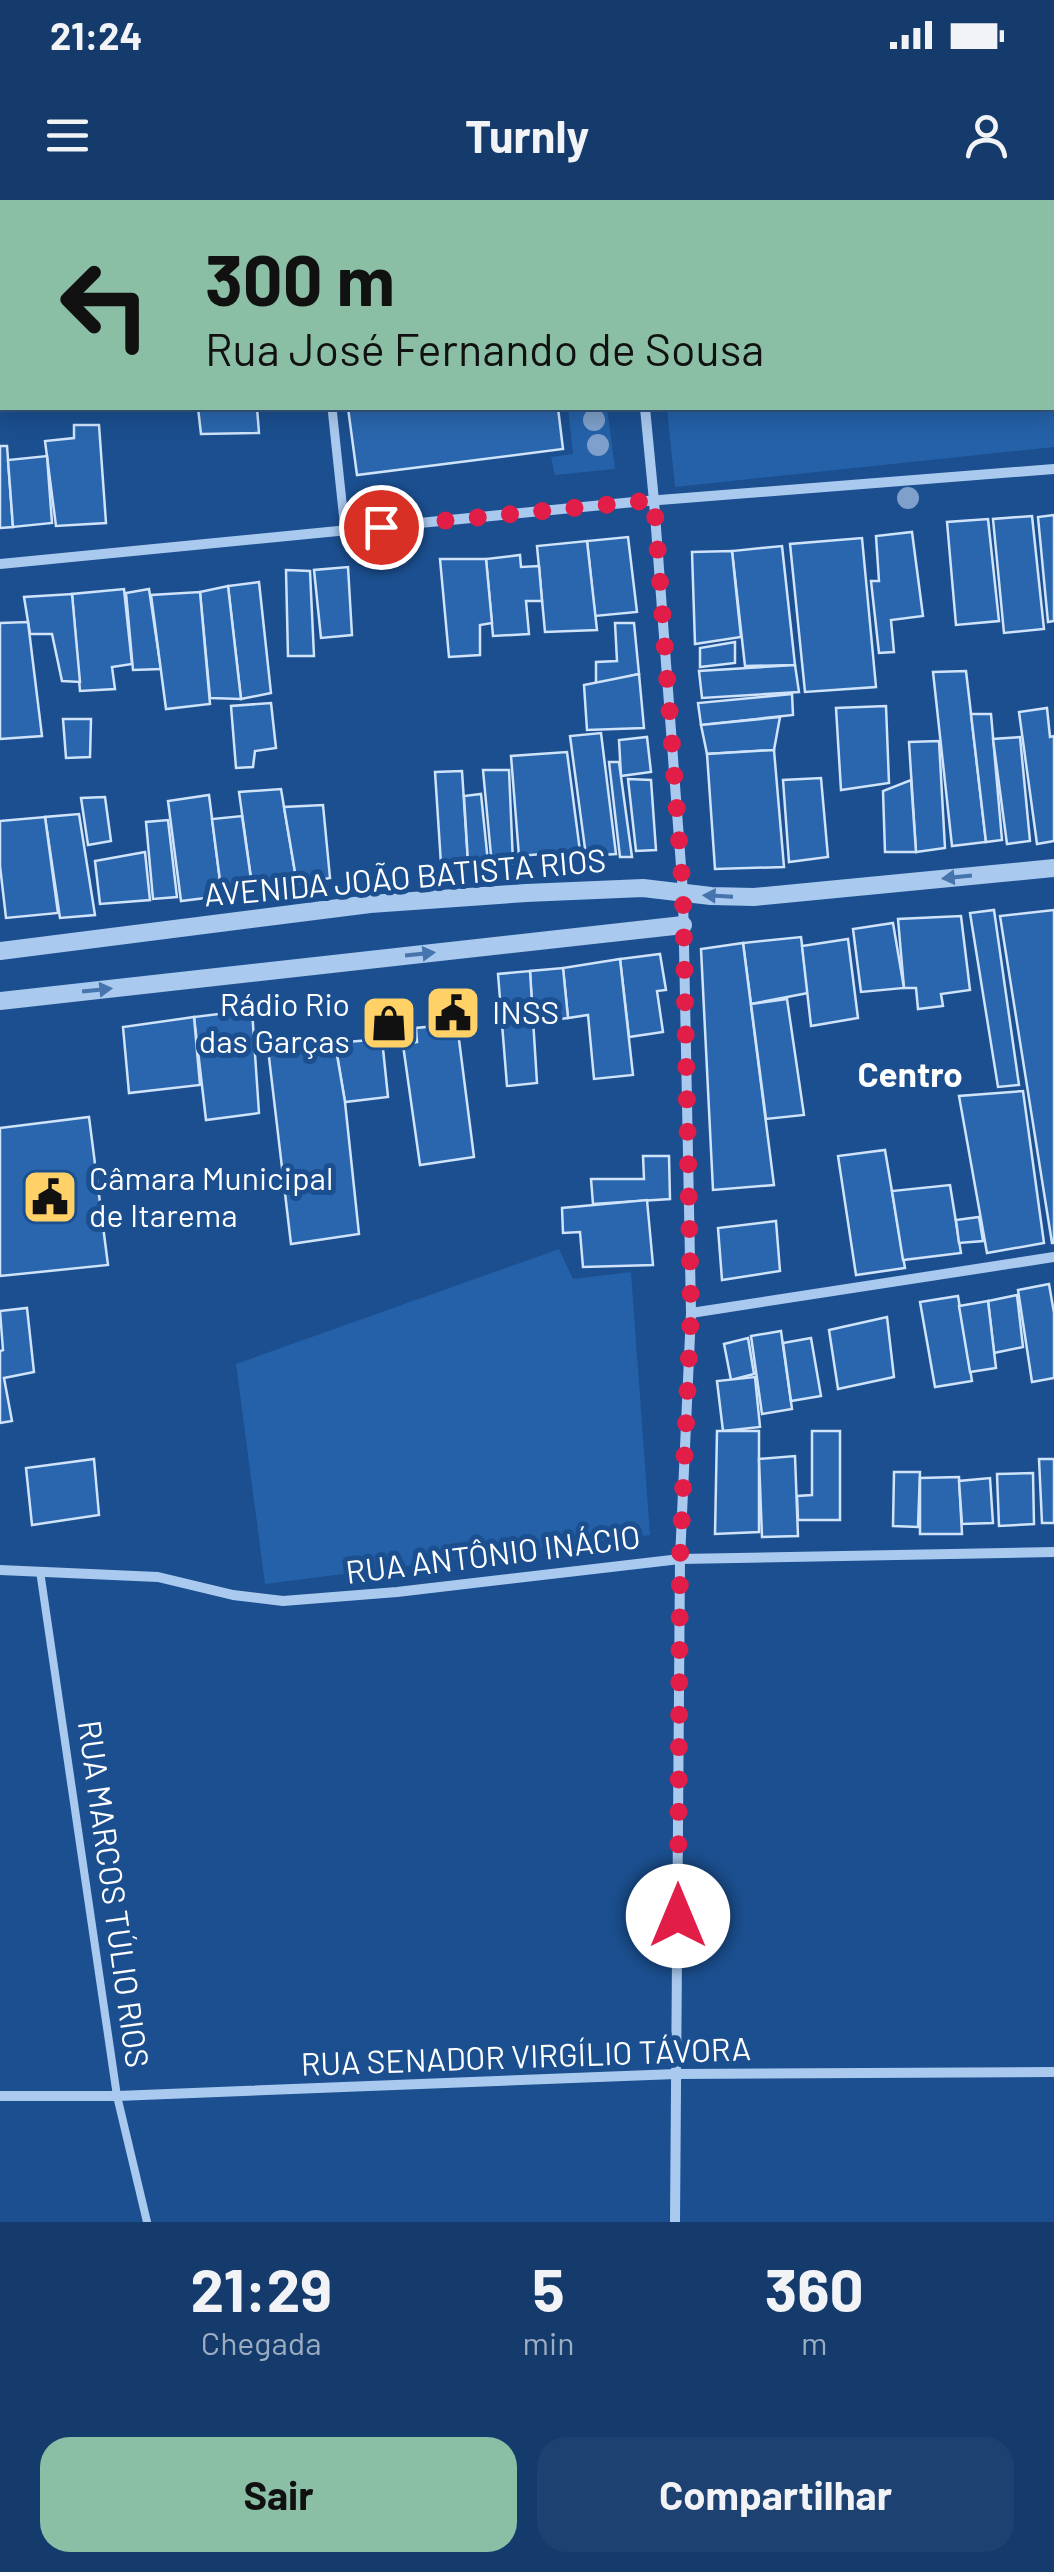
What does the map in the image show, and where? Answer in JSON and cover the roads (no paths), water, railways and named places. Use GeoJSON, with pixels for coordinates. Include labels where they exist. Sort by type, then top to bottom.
{"type":"FeatureCollection","features":[{"type":"Feature","properties":{"kind":"street"},"geometry":{"type":"LineString","coordinates":[[332,410],[345,530]]}},
{"type":"Feature","properties":{"kind":"street"},"geometry":{"type":"LineString","coordinates":[[645,410],[683,893],[691,1313],[680,1558],[674,2222]]}},
{"type":"Feature","properties":{"kind":"street"},"geometry":{"type":"LineString","coordinates":[[0,564],[654,500],[1054,469]]}},
{"type":"Feature","properties":{"kind":"street","name":"AVENIDA JOÃO BATISTA RIOS"},"geometry":{"type":"LineString","coordinates":[[0,951],[370,904],[643,888],[754,898],[1054,868]]}},
{"type":"Feature","properties":{"kind":"street"},"geometry":{"type":"LineString","coordinates":[[0,1001],[683,925]]}},
{"type":"Feature","properties":{"kind":"street"},"geometry":{"type":"LineString","coordinates":[[691,1313],[1054,1257]]}},
{"type":"Feature","properties":{"kind":"street","name":"RUA ANTÔNIO INÁCIO"},"geometry":{"type":"LineString","coordinates":[[0,1570],[158,1577],[282,1602],[680,1558],[1054,1552]]}},
{"type":"Feature","properties":{"kind":"street","name":"RUA SENADOR VIRGÍLIO TÁVORA"},"geometry":{"type":"LineString","coordinates":[[0,2096],[116,2096],[676,2074],[1054,2072]]}},
{"type":"Feature","properties":{"kind":"lane","name":"RUA MARCOS TÚLIO RIOS"},"geometry":{"type":"LineString","coordinates":[[40,1570],[116,2096],[146,2222]]}},
{"type":"Feature","properties":{"kind":"place","name":"INSS"},"geometry":{"type":"Point","coordinates":[453,1013]}},
{"type":"Feature","properties":{"kind":"place","name":"Rádio Rio das Garças"},"geometry":{"type":"Point","coordinates":[389,1023]}},
{"type":"Feature","properties":{"kind":"place","name":"Câmara Municipal de Itarema"},"geometry":{"type":"Point","coordinates":[50,1197]}},
{"type":"Feature","properties":{"kind":"district","name":"Centro"},"geometry":{"type":"Point","coordinates":[910,1075]}}]}
